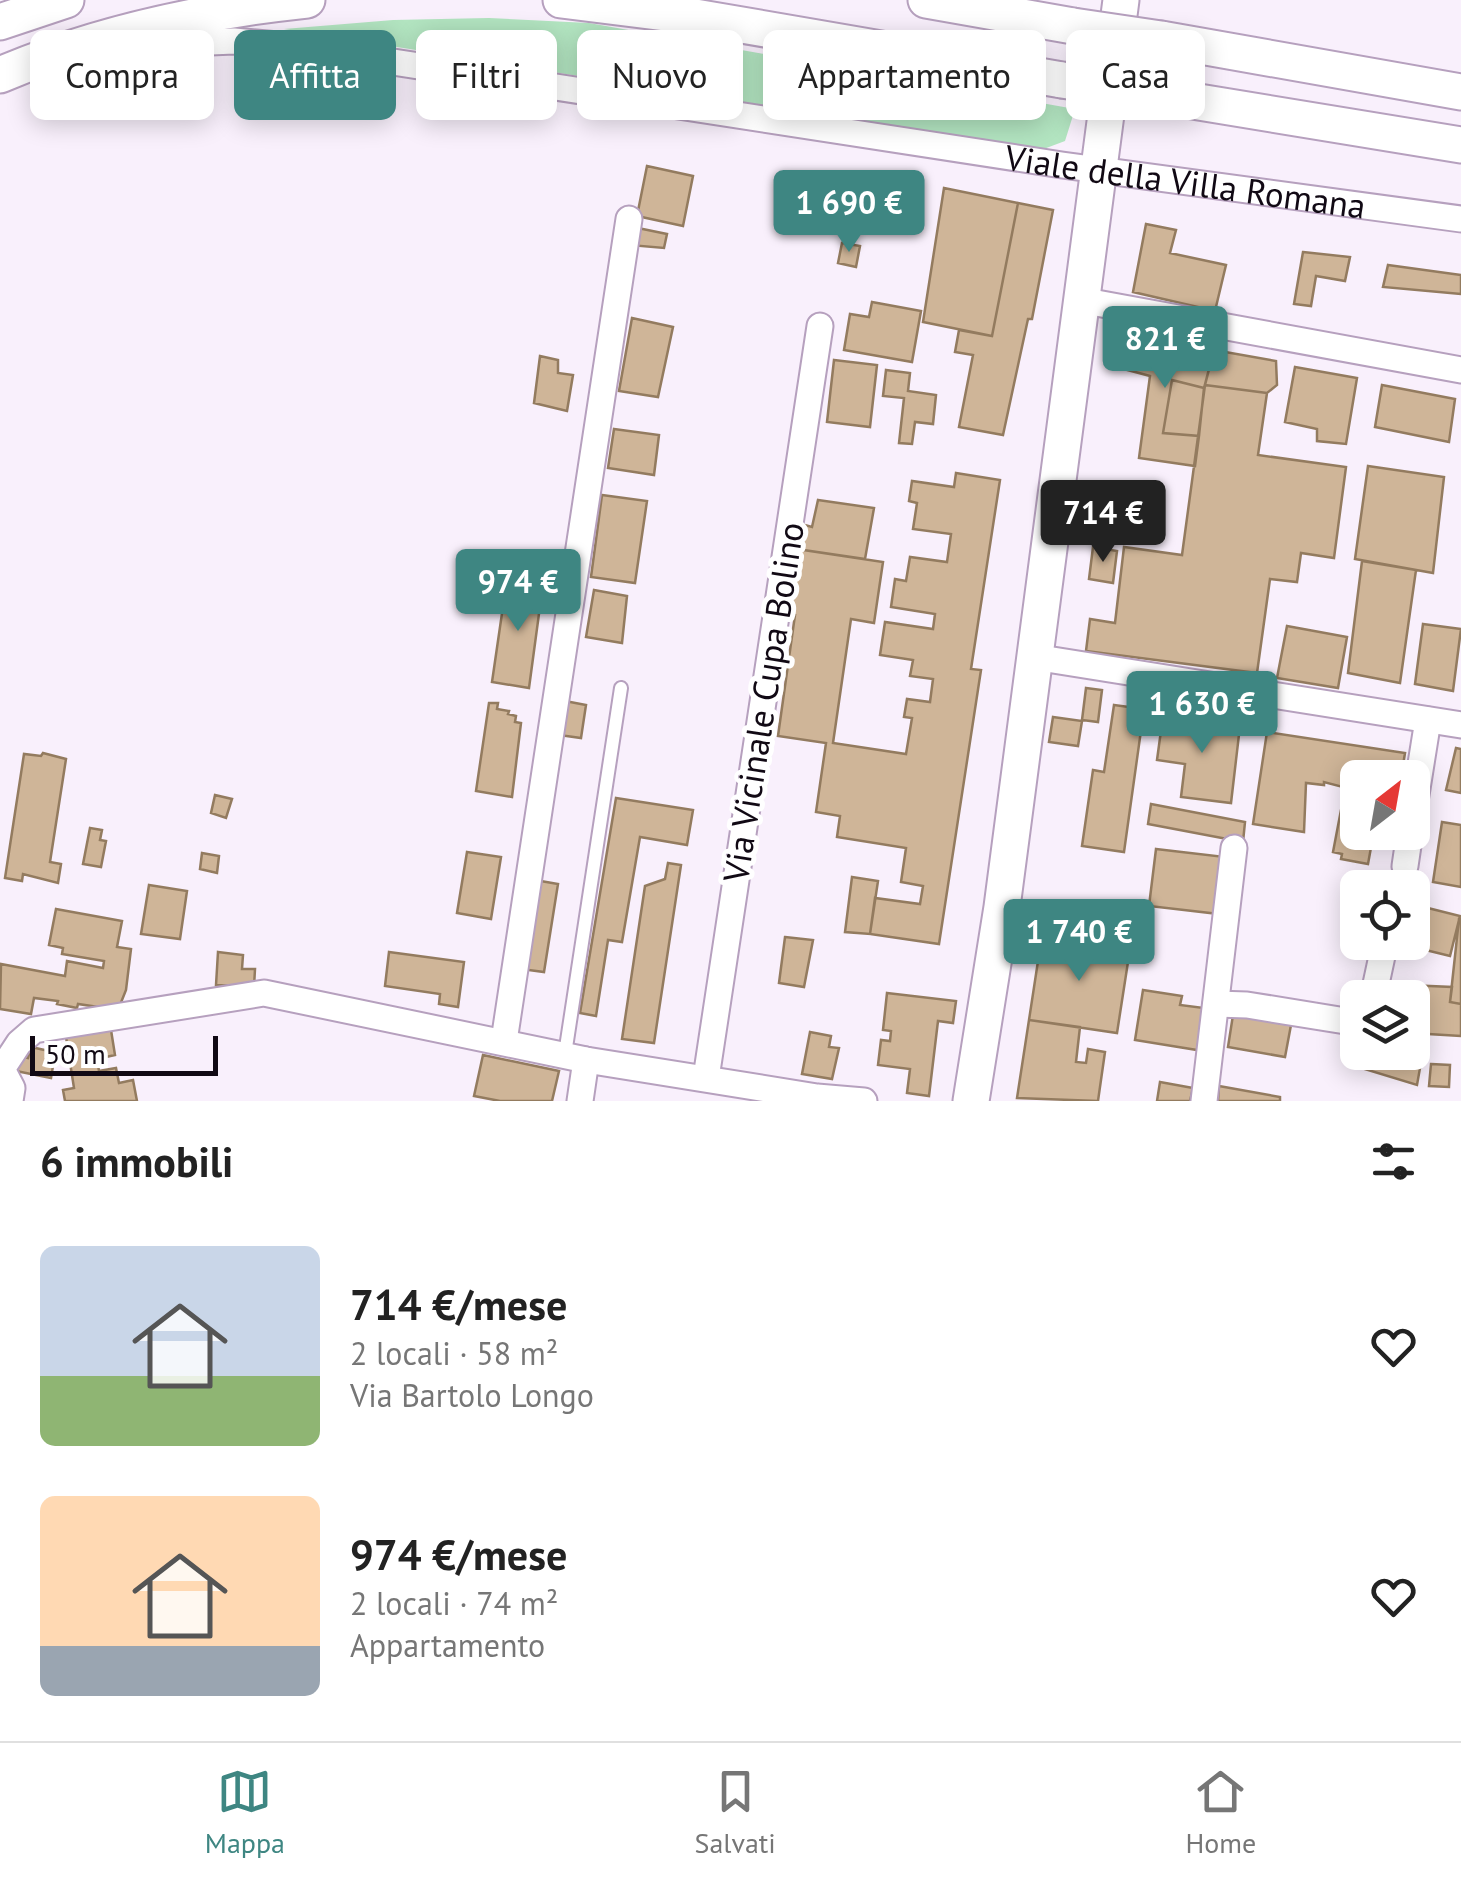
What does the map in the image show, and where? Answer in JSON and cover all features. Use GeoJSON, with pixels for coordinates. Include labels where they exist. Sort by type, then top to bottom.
{"type":"FeatureCollection","features":[{"type":"Feature","properties":{"kind":"main road"},"geometry":{"type":"LineString","coordinates":[[0,22],[66,0]]}},
{"type":"Feature","properties":{"kind":"main road","name":"Viale della Villa Romana"},"geometry":{"type":"LineString","coordinates":[[140,30],[176,20],[307,0]]}},
{"type":"Feature","properties":{"kind":"main road"},"geometry":{"type":"LineString","coordinates":[[561,0],[689,16],[1461,145]]}},
{"type":"Feature","properties":{"kind":"main road"},"geometry":{"type":"LineString","coordinates":[[926,0],[1461,92]]}},
{"type":"Feature","properties":{"kind":"main road"},"geometry":{"type":"LineString","coordinates":[[971,1101],[1002,906],[1122,0]]}},
{"type":"Feature","properties":{"kind":"main road","name":"Viale della Villa Romana"},"geometry":{"type":"LineString","coordinates":[[0,76],[30,65]]}},
{"type":"Feature","properties":{"kind":"street","name":"Viale della Villa Romana"},"geometry":{"type":"LineString","coordinates":[[214,42],[289,46],[1097,170],[1461,220]]}},
{"type":"Feature","properties":{"kind":"street"},"geometry":{"type":"LineString","coordinates":[[496,1039],[629,220]]}},
{"type":"Feature","properties":{"kind":"street"},"geometry":{"type":"LineString","coordinates":[[496,1039],[610,244]]}},
{"type":"Feature","properties":{"kind":"street"},"geometry":{"type":"LineString","coordinates":[[1080,300],[1461,370]]}},
{"type":"Feature","properties":{"kind":"street","name":"Via Vicinale Cupa Bolino"},"geometry":{"type":"LineString","coordinates":[[706,1078],[820,326]]}},
{"type":"Feature","properties":{"kind":"street"},"geometry":{"type":"LineString","coordinates":[[1034,658],[1461,726]]}},
{"type":"Feature","properties":{"kind":"street"},"geometry":{"type":"LineString","coordinates":[[1422,760],[1428,720]]}},
{"type":"Feature","properties":{"kind":"street"},"geometry":{"type":"LineString","coordinates":[[1204,1101],[1234,848]]}},
{"type":"Feature","properties":{"kind":"street"},"geometry":{"type":"LineString","coordinates":[[10,1101],[12,1088],[1,1069],[34,1030],[264,993],[576,1057],[816,1097],[864,1101]]}},
{"type":"Feature","properties":{"kind":"street"},"geometry":{"type":"LineString","coordinates":[[1216,1004],[1340,1019]]}},
{"type":"Feature","properties":{"kind":"street"},"geometry":{"type":"LineString","coordinates":[[576,1057],[580,1101]]}},
{"type":"Feature","properties":{"kind":"lane"},"geometry":{"type":"LineString","coordinates":[[576,1057],[621,688]]}},
{"type":"Feature","properties":{"kind":"green space"},"geometry":{"type":"Polygon","coordinates":[[[489,18],[589,23],[629,30],[577,30],[577,76],[557,73],[557,30],[416,30],[416,50],[396,47],[396,30],[284,29],[393,20],[489,18]]]}},
{"type":"Feature","properties":{"kind":"green space"},"geometry":{"type":"Polygon","coordinates":[[[743,50],[763,54],[763,106],[743,102],[743,50]]]}},
{"type":"Feature","properties":{"kind":"green space"},"geometry":{"type":"Polygon","coordinates":[[[1046,104],[1066,107],[1066,120],[1072,120],[1065,141],[1041,150],[853,120],[1046,120],[1046,104]]]}},
{"type":"Feature","properties":{"kind":"building"},"geometry":{"type":"Polygon","coordinates":[[[647,166],[693,176],[683,226],[637,216],[647,166]]]}},
{"type":"Feature","properties":{"kind":"building"},"geometry":{"type":"Polygon","coordinates":[[[944,188],[1018,203],[992,336],[923,322],[944,188]]]}},
{"type":"Feature","properties":{"kind":"building"},"geometry":{"type":"Polygon","coordinates":[[[833,189],[860,193],[858,209],[830,204],[833,189]]]}},
{"type":"Feature","properties":{"kind":"building"},"geometry":{"type":"Polygon","coordinates":[[[1018,203],[1053,210],[1032,319],[1028,319],[1003,435],[959,427],[973,355],[955,352],[959,330],[992,336],[1018,203]]]}},
{"type":"Feature","properties":{"kind":"building"},"geometry":{"type":"Polygon","coordinates":[[[1146,224],[1176,230],[1170,253],[1226,265],[1215,311],[1133,292],[1146,224]]]}},
{"type":"Feature","properties":{"kind":"building"},"geometry":{"type":"Polygon","coordinates":[[[633,227],[667,234],[664,248],[629,245],[633,227]]]}},
{"type":"Feature","properties":{"kind":"building"},"geometry":{"type":"Polygon","coordinates":[[[842,243],[860,246],[856,267],[838,263],[842,243]]]}},
{"type":"Feature","properties":{"kind":"building"},"geometry":{"type":"Polygon","coordinates":[[[1303,252],[1350,257],[1345,281],[1316,276],[1311,306],[1294,304],[1303,252]]]}},
{"type":"Feature","properties":{"kind":"building"},"geometry":{"type":"Polygon","coordinates":[[[1388,265],[1461,275],[1461,294],[1383,287],[1388,265]]]}},
{"type":"Feature","properties":{"kind":"building"},"geometry":{"type":"Polygon","coordinates":[[[872,302],[921,311],[912,362],[844,350],[850,314],[869,317],[872,302]]]}},
{"type":"Feature","properties":{"kind":"building"},"geometry":{"type":"Polygon","coordinates":[[[632,318],[673,327],[658,397],[619,391],[632,318]]]}},
{"type":"Feature","properties":{"kind":"building"},"geometry":{"type":"Polygon","coordinates":[[[1125,332],[1214,350],[1204,388],[1172,380],[1163,433],[1199,436],[1195,466],[1139,458],[1150,376],[1120,368],[1125,332]]]}},
{"type":"Feature","properties":{"kind":"building"},"geometry":{"type":"Polygon","coordinates":[[[1214,350],[1276,361],[1277,385],[1267,393],[1205,385],[1214,350]]]}},
{"type":"Feature","properties":{"kind":"building"},"geometry":{"type":"Polygon","coordinates":[[[540,356],[558,360],[558,373],[573,375],[567,411],[534,403],[540,356]]]}},
{"type":"Feature","properties":{"kind":"building"},"geometry":{"type":"Polygon","coordinates":[[[834,360],[877,365],[870,427],[827,422],[834,360]]]}},
{"type":"Feature","properties":{"kind":"building"},"geometry":{"type":"Polygon","coordinates":[[[1295,367],[1357,378],[1346,444],[1317,441],[1317,429],[1285,422],[1295,367]]]}},
{"type":"Feature","properties":{"kind":"building"},"geometry":{"type":"Polygon","coordinates":[[[886,370],[910,373],[908,391],[936,395],[933,424],[915,422],[912,444],[899,443],[904,398],[883,396],[886,370]]]}},
{"type":"Feature","properties":{"kind":"building"},"geometry":{"type":"Polygon","coordinates":[[[1172,380],[1204,388],[1199,436],[1163,433],[1172,380]]]}},
{"type":"Feature","properties":{"kind":"building"},"geometry":{"type":"Polygon","coordinates":[[[1205,385],[1267,393],[1258,455],[1346,467],[1334,558],[1301,553],[1297,582],[1270,579],[1257,673],[1086,651],[1090,619],[1115,623],[1124,547],[1182,555],[1205,385]]]}},
{"type":"Feature","properties":{"kind":"building"},"geometry":{"type":"Polygon","coordinates":[[[1382,385],[1455,399],[1449,442],[1375,427],[1382,385]]]}},
{"type":"Feature","properties":{"kind":"building"},"geometry":{"type":"Polygon","coordinates":[[[614,429],[659,435],[654,475],[608,468],[614,429]]]}},
{"type":"Feature","properties":{"kind":"building"},"geometry":{"type":"Polygon","coordinates":[[[1368,466],[1444,477],[1433,573],[1355,559],[1368,466]]]}},
{"type":"Feature","properties":{"kind":"building"},"geometry":{"type":"Polygon","coordinates":[[[956,473],[1000,480],[971,669],[981,670],[939,944],[870,934],[875,898],[920,904],[923,886],[901,882],[906,848],[837,837],[840,816],[816,812],[826,743],[778,736],[795,615],[780,613],[790,548],[883,562],[874,623],[851,619],[833,743],[906,754],[912,718],[904,717],[907,699],[930,702],[933,679],[910,676],[913,660],[880,655],[885,622],[933,629],[935,614],[891,607],[895,579],[906,581],[910,557],[947,562],[951,534],[913,529],[917,503],[909,501],[912,481],[954,487],[956,473]]]}},
{"type":"Feature","properties":{"kind":"building"},"geometry":{"type":"Polygon","coordinates":[[[602,495],[647,501],[635,583],[591,577],[602,495]]]}},
{"type":"Feature","properties":{"kind":"building"},"geometry":{"type":"Polygon","coordinates":[[[818,500],[874,508],[865,559],[790,548],[794,522],[812,527],[818,500]]]}},
{"type":"Feature","properties":{"kind":"building"},"geometry":{"type":"Polygon","coordinates":[[[1093,547],[1117,551],[1113,583],[1089,579],[1093,547]]]}},
{"type":"Feature","properties":{"kind":"building"},"geometry":{"type":"Polygon","coordinates":[[[1362,561],[1416,570],[1400,683],[1348,673],[1362,561]]]}},
{"type":"Feature","properties":{"kind":"building"},"geometry":{"type":"Polygon","coordinates":[[[507,579],[543,584],[529,688],[492,682],[507,579]]]}},
{"type":"Feature","properties":{"kind":"building"},"geometry":{"type":"Polygon","coordinates":[[[594,590],[627,596],[622,643],[586,637],[594,590]]]}},
{"type":"Feature","properties":{"kind":"building"},"geometry":{"type":"Polygon","coordinates":[[[1423,624],[1461,629],[1453,691],[1415,684],[1423,624]]]}},
{"type":"Feature","properties":{"kind":"building"},"geometry":{"type":"Polygon","coordinates":[[[1287,626],[1347,637],[1338,688],[1277,678],[1287,626]]]}},
{"type":"Feature","properties":{"kind":"building"},"geometry":{"type":"Polygon","coordinates":[[[1086,688],[1102,690],[1098,722],[1082,720],[1086,688]]]}},
{"type":"Feature","properties":{"kind":"building"},"geometry":{"type":"Polygon","coordinates":[[[565,701],[586,705],[581,738],[559,735],[565,701]]]}},
{"type":"Feature","properties":{"kind":"building"},"geometry":{"type":"Polygon","coordinates":[[[489,703],[498,703],[497,709],[509,711],[508,714],[516,716],[515,722],[521,723],[512,797],[476,791],[489,703]]]}},
{"type":"Feature","properties":{"kind":"building"},"geometry":{"type":"Polygon","coordinates":[[[1114,705],[1144,709],[1124,852],[1082,846],[1093,770],[1104,772],[1114,705]]]}},
{"type":"Feature","properties":{"kind":"building"},"geometry":{"type":"Polygon","coordinates":[[[1163,716],[1240,726],[1231,803],[1181,797],[1185,764],[1157,760],[1163,716]]]}},
{"type":"Feature","properties":{"kind":"building"},"geometry":{"type":"Polygon","coordinates":[[[1053,717],[1082,721],[1078,746],[1049,742],[1053,717]]]}},
{"type":"Feature","properties":{"kind":"building"},"geometry":{"type":"Polygon","coordinates":[[[1267,732],[1405,753],[1404,760],[1340,760],[1340,786],[1306,783],[1304,832],[1253,824],[1267,732]]]}},
{"type":"Feature","properties":{"kind":"building"},"geometry":{"type":"Polygon","coordinates":[[[1456,748],[1461,749],[1461,793],[1446,790],[1456,748]]]}},
{"type":"Feature","properties":{"kind":"building"},"geometry":{"type":"Polygon","coordinates":[[[43,753],[66,759],[50,862],[61,864],[58,883],[23,874],[22,881],[5,878],[24,754],[43,753]]]}},
{"type":"Feature","properties":{"kind":"building"},"geometry":{"type":"Polygon","coordinates":[[[215,795],[232,799],[226,818],[211,813],[215,795]]]}},
{"type":"Feature","properties":{"kind":"building"},"geometry":{"type":"Polygon","coordinates":[[[616,798],[693,810],[687,845],[640,837],[622,942],[608,940],[596,1016],[580,1013],[616,798]]]}},
{"type":"Feature","properties":{"kind":"building"},"geometry":{"type":"Polygon","coordinates":[[[1151,804],[1245,822],[1243,842],[1148,824],[1151,804]]]}},
{"type":"Feature","properties":{"kind":"building"},"geometry":{"type":"Polygon","coordinates":[[[1340,815],[1340,850],[1371,850],[1368,864],[1341,859],[1342,854],[1333,852],[1340,815]]]}},
{"type":"Feature","properties":{"kind":"building"},"geometry":{"type":"Polygon","coordinates":[[[1442,822],[1461,825],[1461,887],[1433,882],[1442,822]]]}},
{"type":"Feature","properties":{"kind":"building"},"geometry":{"type":"Polygon","coordinates":[[[90,828],[102,830],[100,840],[106,841],[101,867],[83,864],[90,828]]]}},
{"type":"Feature","properties":{"kind":"building"},"geometry":{"type":"Polygon","coordinates":[[[1156,849],[1225,857],[1219,914],[1149,906],[1156,849]]]}},
{"type":"Feature","properties":{"kind":"building"},"geometry":{"type":"Polygon","coordinates":[[[467,852],[501,857],[491,919],[457,913],[467,852]]]}},
{"type":"Feature","properties":{"kind":"building"},"geometry":{"type":"Polygon","coordinates":[[[202,853],[219,856],[217,873],[200,869],[202,853]]]}},
{"type":"Feature","properties":{"kind":"building"},"geometry":{"type":"Polygon","coordinates":[[[668,863],[681,865],[654,1043],[622,1039],[645,886],[665,879],[668,863]]]}},
{"type":"Feature","properties":{"kind":"building"},"geometry":{"type":"Polygon","coordinates":[[[852,877],[878,881],[870,934],[845,932],[852,877]]]}},
{"type":"Feature","properties":{"kind":"building"},"geometry":{"type":"Polygon","coordinates":[[[535,880],[558,884],[544,972],[521,969],[535,880]]]}},
{"type":"Feature","properties":{"kind":"building"},"geometry":{"type":"Polygon","coordinates":[[[149,885],[187,891],[180,939],[141,934],[149,885]]]}},
{"type":"Feature","properties":{"kind":"building"},"geometry":{"type":"Polygon","coordinates":[[[1430,908],[1460,916],[1450,956],[1430,951],[1430,908]]]}},
{"type":"Feature","properties":{"kind":"building"},"geometry":{"type":"Polygon","coordinates":[[[56,909],[122,921],[117,947],[131,949],[126,990],[118,1010],[78,1004],[77,1008],[34,998],[31,1014],[0,1009],[1,964],[65,976],[67,961],[103,968],[104,961],[62,954],[63,948],[49,945],[56,909]]]}},
{"type":"Feature","properties":{"kind":"building"},"geometry":{"type":"Polygon","coordinates":[[[1461,919],[1461,1004],[1450,1002],[1461,919]]]}},
{"type":"Feature","properties":{"kind":"building"},"geometry":{"type":"Polygon","coordinates":[[[1042,935],[1130,949],[1117,1033],[1029,1020],[1042,935]]]}},
{"type":"Feature","properties":{"kind":"building"},"geometry":{"type":"Polygon","coordinates":[[[785,937],[813,940],[804,987],[779,983],[785,937]]]}},
{"type":"Feature","properties":{"kind":"building"},"geometry":{"type":"Polygon","coordinates":[[[218,952],[243,955],[242,969],[255,969],[254,987],[216,985],[218,952]]]}},
{"type":"Feature","properties":{"kind":"building"},"geometry":{"type":"Polygon","coordinates":[[[389,952],[464,962],[458,1007],[439,1004],[440,994],[385,986],[389,952]]]}},
{"type":"Feature","properties":{"kind":"building"},"geometry":{"type":"Polygon","coordinates":[[[1430,986],[1452,987],[1450,1002],[1461,1004],[1461,1036],[1430,1034],[1430,986]]]}},
{"type":"Feature","properties":{"kind":"building"},"geometry":{"type":"Polygon","coordinates":[[[1143,990],[1182,996],[1180,1005],[1204,1008],[1197,1050],[1135,1040],[1143,990]]]}},
{"type":"Feature","properties":{"kind":"building"},"geometry":{"type":"Polygon","coordinates":[[[887,993],[956,1001],[953,1023],[938,1021],[929,1096],[907,1093],[910,1069],[878,1065],[881,1040],[890,1041],[891,1031],[883,1030],[887,993]]]}},
{"type":"Feature","properties":{"kind":"building"},"geometry":{"type":"Polygon","coordinates":[[[1233,1015],[1291,1025],[1285,1057],[1228,1047],[1233,1015]]]}},
{"type":"Feature","properties":{"kind":"building"},"geometry":{"type":"Polygon","coordinates":[[[1029,1020],[1080,1027],[1076,1062],[1086,1063],[1088,1049],[1105,1052],[1098,1101],[1017,1098],[1029,1020]]]}},
{"type":"Feature","properties":{"kind":"building"},"geometry":{"type":"Polygon","coordinates":[[[111,1030],[115,1055],[97,1059],[99,1071],[116,1068],[119,1083],[133,1080],[137,1101],[65,1101],[63,1090],[74,1088],[66,1037],[111,1030]]]}},
{"type":"Feature","properties":{"kind":"building"},"geometry":{"type":"Polygon","coordinates":[[[810,1032],[831,1036],[829,1047],[839,1048],[832,1079],[802,1074],[810,1032]]]}},
{"type":"Feature","properties":{"kind":"building"},"geometry":{"type":"Polygon","coordinates":[[[31,1047],[49,1051],[47,1059],[54,1060],[51,1078],[16,1071],[19,1056],[28,1058],[31,1047]]]}},
{"type":"Feature","properties":{"kind":"building"},"geometry":{"type":"Polygon","coordinates":[[[483,1055],[559,1071],[552,1101],[500,1101],[474,1096],[483,1055]]]}},
{"type":"Feature","properties":{"kind":"building"},"geometry":{"type":"Polygon","coordinates":[[[1431,1064],[1450,1065],[1449,1087],[1429,1086],[1431,1064]]]}},
{"type":"Feature","properties":{"kind":"building"},"geometry":{"type":"Polygon","coordinates":[[[1368,1070],[1420,1070],[1417,1085],[1368,1070]]]}},
{"type":"Feature","properties":{"kind":"building"},"geometry":{"type":"Polygon","coordinates":[[[1160,1082],[1193,1088],[1190,1101],[1157,1101],[1160,1082]]]}},
{"type":"Feature","properties":{"kind":"building"},"geometry":{"type":"Polygon","coordinates":[[[1219,1086],[1280,1097],[1280,1101],[1218,1101],[1219,1086]]]}}]}
